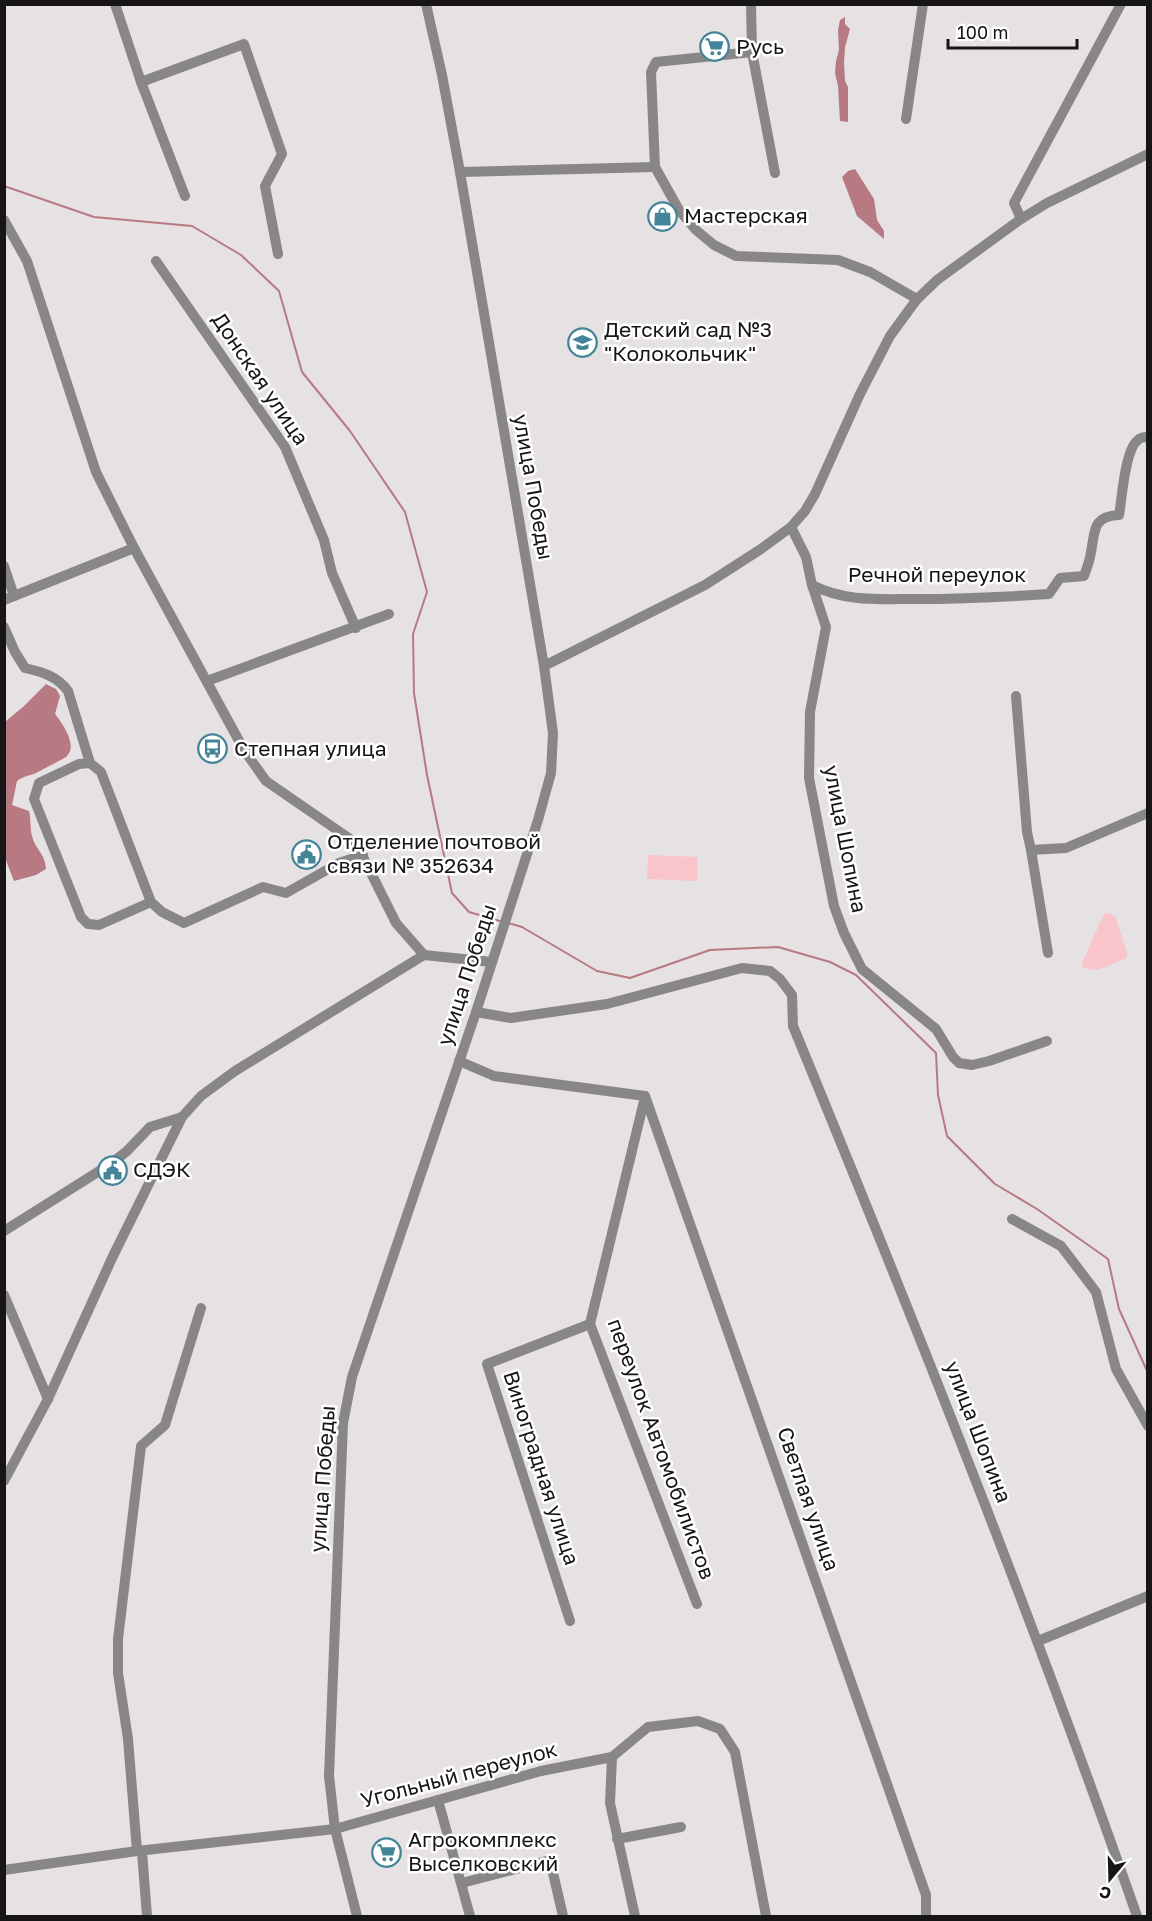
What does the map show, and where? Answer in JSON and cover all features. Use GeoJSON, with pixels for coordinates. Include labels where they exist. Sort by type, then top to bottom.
{"type":"FeatureCollection","features":[{"type":"Feature","properties":{"kind":"street"},"geometry":{"type":"LineString","coordinates":[[115,4],[141,82],[185,196]]}},
{"type":"Feature","properties":{"kind":"street","name":"улица Победы"},"geometry":{"type":"LineString","coordinates":[[357,1917],[335,1829],[329,1776],[343,1423],[352,1377],[476,1012],[538,820],[551,773],[553,733],[544,666],[460,172],[426,4]]}},
{"type":"Feature","properties":{"kind":"street"},"geometry":{"type":"LineString","coordinates":[[751,4],[752,52],[775,173]]}},
{"type":"Feature","properties":{"kind":"street"},"geometry":{"type":"LineString","coordinates":[[906,119],[923,4]]}},
{"type":"Feature","properties":{"kind":"street"},"geometry":{"type":"LineString","coordinates":[[1021,219],[1014,203],[1122,4]]}},
{"type":"Feature","properties":{"kind":"street"},"geometry":{"type":"LineString","coordinates":[[141,82],[244,44],[282,154],[265,186],[278,254]]}},
{"type":"Feature","properties":{"kind":"street"},"geometry":{"type":"LineString","coordinates":[[752,52],[656,62],[651,72],[655,167],[678,210],[714,245],[736,256],[838,261],[870,272],[917,299]]}},
{"type":"Feature","properties":{"kind":"street"},"geometry":{"type":"LineString","coordinates":[[544,666],[705,585],[791,527],[805,511],[815,494],[860,394],[890,336],[917,299],[946,274],[1021,219],[1047,203],[1148,154]]}},
{"type":"Feature","properties":{"kind":"street"},"geometry":{"type":"LineString","coordinates":[[460,172],[655,167]]}},
{"type":"Feature","properties":{"kind":"street"},"geometry":{"type":"LineString","coordinates":[[4,220],[27,261],[96,472],[134,548],[243,750],[266,781],[356,843],[396,923],[424,955]]}},
{"type":"Feature","properties":{"kind":"street","name":"Донская улица"},"geometry":{"type":"LineString","coordinates":[[156,261],[285,447],[324,540],[332,573],[356,628]]}},
{"type":"Feature","properties":{"kind":"street","name":"Речной переулок"},"geometry":{"type":"LineString","coordinates":[[812,585],[826,592],[858,599],[988,598],[1049,594],[1060,578],[1084,576],[1089,564],[1096,526],[1101,519],[1119,515],[1131,449],[1139,439],[1148,437]]}},
{"type":"Feature","properties":{"kind":"street","name":"улица Шопина"},"geometry":{"type":"LineString","coordinates":[[791,527],[806,557],[812,585],[826,627],[810,712],[809,778],[834,906],[844,933],[862,969],[936,1029],[959,1063],[972,1065],[989,1061],[1047,1041]]}},
{"type":"Feature","properties":{"kind":"street"},"geometry":{"type":"LineString","coordinates":[[4,566],[9,598],[134,548]]}},
{"type":"Feature","properties":{"kind":"street"},"geometry":{"type":"LineString","coordinates":[[207,681],[389,614]]}},
{"type":"Feature","properties":{"kind":"street"},"geometry":{"type":"LineString","coordinates":[[4,627],[25,668],[44,673],[60,681],[68,691],[90,763],[101,772],[151,902],[162,912],[184,923],[263,887],[286,893],[339,863],[363,855]]}},
{"type":"Feature","properties":{"kind":"street"},"geometry":{"type":"LineString","coordinates":[[1016,696],[1027,832],[1048,953]]}},
{"type":"Feature","properties":{"kind":"street"},"geometry":{"type":"LineString","coordinates":[[90,763],[79,764],[39,783],[34,799],[81,916],[88,924],[99,925],[151,902]]}},
{"type":"Feature","properties":{"kind":"street"},"geometry":{"type":"LineString","coordinates":[[1031,850],[1066,848],[1148,813]]}},
{"type":"Feature","properties":{"kind":"street"},"geometry":{"type":"LineString","coordinates":[[4,1481],[48,1399],[113,1256],[182,1117],[201,1096],[235,1071],[424,955],[492,962]]}},
{"type":"Feature","properties":{"kind":"street","name":"улица Шопина"},"geometry":{"type":"LineString","coordinates":[[476,1012],[511,1018],[607,1004],[742,968],[770,971],[780,979],[792,995],[793,1026],[908,1307],[1038,1641],[1137,1917]]}},
{"type":"Feature","properties":{"kind":"street"},"geometry":{"type":"LineString","coordinates":[[459,1061],[494,1076],[645,1096]]}},
{"type":"Feature","properties":{"kind":"street","name":"переулок Автомобилистов"},"geometry":{"type":"LineString","coordinates":[[645,1096],[590,1324],[697,1604]]}},
{"type":"Feature","properties":{"kind":"street","name":"Светлая улица"},"geometry":{"type":"LineString","coordinates":[[645,1096],[927,1895],[926,1917]]}},
{"type":"Feature","properties":{"kind":"street"},"geometry":{"type":"LineString","coordinates":[[4,1231],[112,1163],[128,1151],[150,1127],[182,1117]]}},
{"type":"Feature","properties":{"kind":"street"},"geometry":{"type":"LineString","coordinates":[[1012,1219],[1061,1246],[1096,1293],[1116,1369],[1148,1426]]}},
{"type":"Feature","properties":{"kind":"street"},"geometry":{"type":"LineString","coordinates":[[4,1295],[8,1316],[48,1399]]}},
{"type":"Feature","properties":{"kind":"street"},"geometry":{"type":"LineString","coordinates":[[147,1917],[128,1739],[118,1673],[118,1639],[141,1446],[165,1425],[201,1308]]}},
{"type":"Feature","properties":{"kind":"street","name":"Виноградная улица"},"geometry":{"type":"LineString","coordinates":[[570,1621],[487,1364],[590,1324]]}},
{"type":"Feature","properties":{"kind":"street"},"geometry":{"type":"LineString","coordinates":[[1038,1641],[1148,1596]]}},
{"type":"Feature","properties":{"kind":"street","name":"Угольный переулок"},"geometry":{"type":"LineString","coordinates":[[4,1870],[140,1851],[335,1829],[541,1771],[612,1757],[648,1727],[698,1721],[720,1729],[735,1752],[766,1917]]}},
{"type":"Feature","properties":{"kind":"street"},"geometry":{"type":"LineString","coordinates":[[612,1757],[610,1803],[635,1917]]}},
{"type":"Feature","properties":{"kind":"street"},"geometry":{"type":"LineString","coordinates":[[438,1800],[471,1917]]}},
{"type":"Feature","properties":{"kind":"street"},"geometry":{"type":"LineString","coordinates":[[617,1839],[681,1827]]}},
{"type":"Feature","properties":{"kind":"street"},"geometry":{"type":"LineString","coordinates":[[462,1882],[550,1860],[563,1917]]}},
{"type":"Feature","properties":{"kind":"shaded area"},"geometry":{"type":"Polygon","coordinates":[[[845,17],[845,24],[850,29],[844,63],[845,81],[848,87],[848,122],[840,121],[835,73],[839,50],[838,30],[840,20],[845,17]]]}},
{"type":"Feature","properties":{"kind":"shaded area"},"geometry":{"type":"Polygon","coordinates":[[[855,169],[874,199],[877,220],[884,231],[884,239],[857,216],[842,177],[848,171],[855,169]]]}},
{"type":"Feature","properties":{"kind":"shaded area"},"geometry":{"type":"Polygon","coordinates":[[[46,684],[56,689],[60,696],[55,714],[68,734],[71,746],[67,756],[17,781],[12,805],[29,811],[32,836],[44,859],[46,869],[36,875],[14,881],[5,858],[5,722],[46,684]]]}},
{"type":"Feature","properties":{"kind":"shaded area"},"geometry":{"type":"Polygon","coordinates":[[[648,855],[698,857],[697,881],[647,879],[648,855]]]}},
{"type":"Feature","properties":{"kind":"shaded area"},"geometry":{"type":"Polygon","coordinates":[[[1104,914],[1115,916],[1127,953],[1126,958],[1104,967],[1088,969],[1083,967],[1082,963],[1104,914]]]}},
{"type":"Feature","properties":{"kind":"waterway"},"geometry":{"type":"LineString","coordinates":[[4,186],[94,217],[192,226],[241,255],[279,291],[302,372],[350,431],[405,512],[427,592],[413,634],[414,693],[427,775],[452,893],[469,912],[503,922]]}},
{"type":"Feature","properties":{"kind":"waterway"},"geometry":{"type":"LineString","coordinates":[[508,923],[522,927],[597,971],[630,978],[710,950],[778,947],[830,962],[856,975],[936,1053],[938,1095],[947,1136],[995,1184],[1037,1209],[1108,1259],[1119,1309],[1148,1373]]}},
{"type":"Feature","properties":{"kind":"place","name":"Русь"},"geometry":{"type":"Point","coordinates":[715,47]}},
{"type":"Feature","properties":{"kind":"place","name":"Мастерская"},"geometry":{"type":"Point","coordinates":[663,216]}},
{"type":"Feature","properties":{"kind":"place","name":"Детский сад №3 \"Колокольчик\""},"geometry":{"type":"Point","coordinates":[583,342]}},
{"type":"Feature","properties":{"kind":"place","name":"Степная улица"},"geometry":{"type":"Point","coordinates":[213,749]}},
{"type":"Feature","properties":{"kind":"place","name":"Отделение почтовой связи № 352634"},"geometry":{"type":"Point","coordinates":[306,854]}},
{"type":"Feature","properties":{"kind":"place","name":"СДЭК"},"geometry":{"type":"Point","coordinates":[112,1170]}},
{"type":"Feature","properties":{"kind":"place","name":"Агрокомплекс Выселковский"},"geometry":{"type":"Point","coordinates":[387,1852]}}]}
